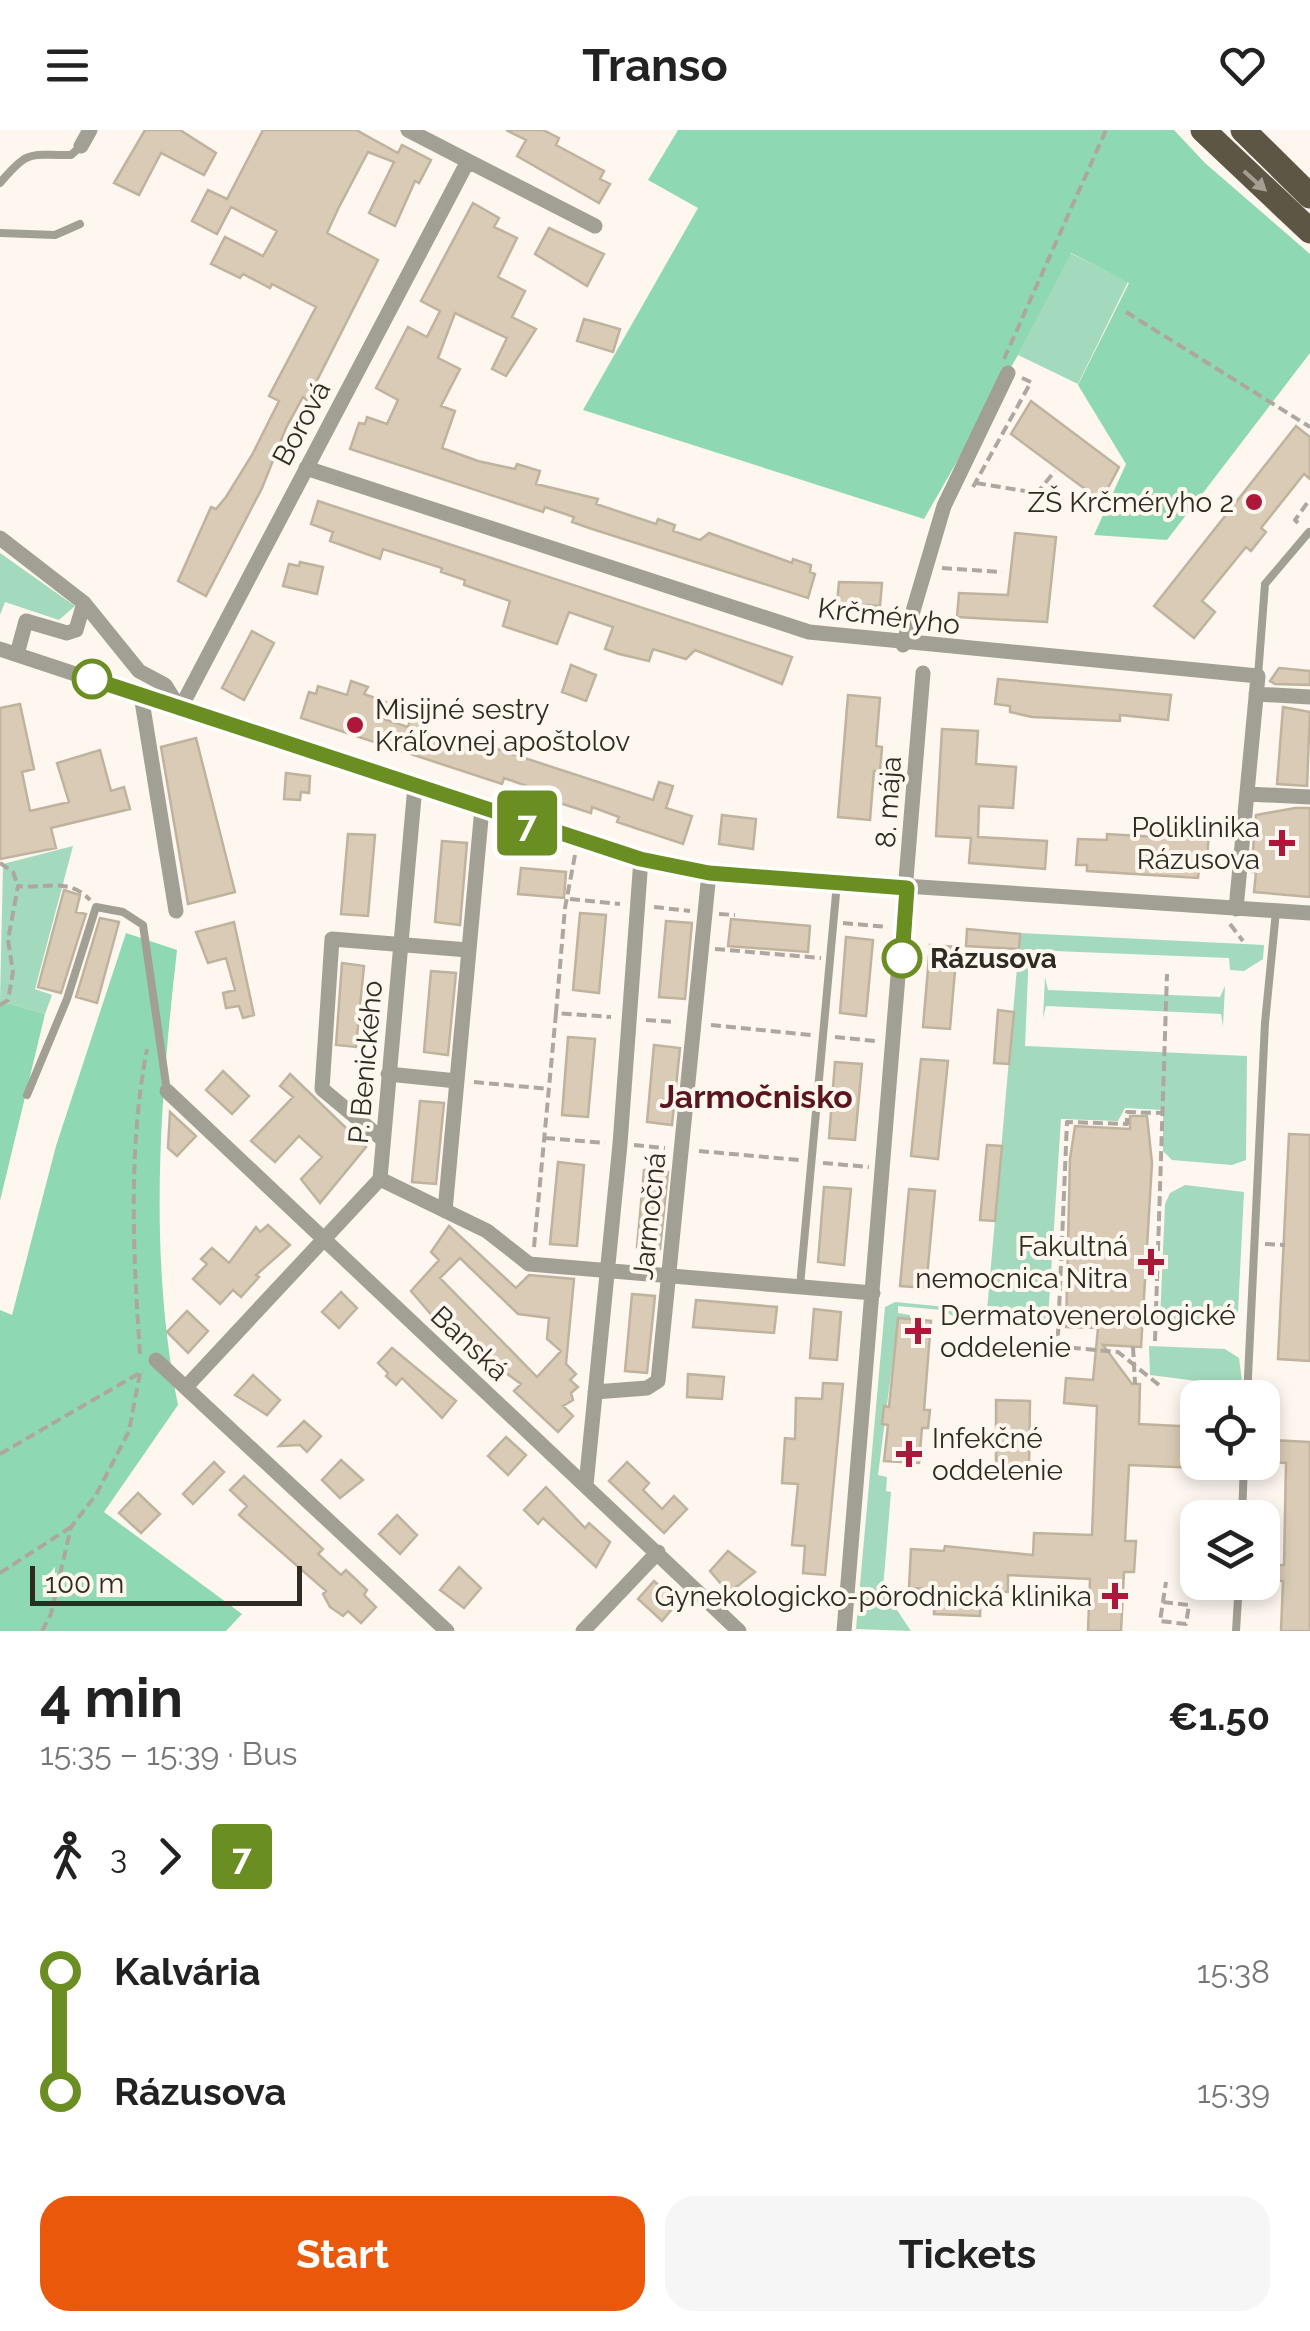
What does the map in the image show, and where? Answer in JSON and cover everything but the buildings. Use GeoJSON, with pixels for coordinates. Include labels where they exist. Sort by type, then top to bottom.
{"type":"FeatureCollection","features":[{"type":"Feature","properties":{"kind":"main road"},"geometry":{"type":"LineString","coordinates":[[1203,130],[1310,231]]}},
{"type":"Feature","properties":{"kind":"main road"},"geometry":{"type":"LineString","coordinates":[[1243,130],[1310,196]]}},
{"type":"Feature","properties":{"kind":"street"},"geometry":{"type":"LineString","coordinates":[[81,146],[90,130]]}},
{"type":"Feature","properties":{"kind":"street"},"geometry":{"type":"LineString","coordinates":[[408,130],[595,226]]}},
{"type":"Feature","properties":{"kind":"street","name":"Borová"},"geometry":{"type":"LineString","coordinates":[[180,708],[468,161]]}},
{"type":"Feature","properties":{"kind":"street"},"geometry":{"type":"LineString","coordinates":[[904,645],[944,506],[1008,373]]}},
{"type":"Feature","properties":{"kind":"street","name":"Krčméryho"},"geometry":{"type":"LineString","coordinates":[[306,468],[809,632],[904,645],[1258,676]]}},
{"type":"Feature","properties":{"kind":"street"},"geometry":{"type":"LineString","coordinates":[[0,538],[84,603],[139,671],[165,686],[180,708]]}},
{"type":"Feature","properties":{"kind":"street"},"geometry":{"type":"LineString","coordinates":[[16,654],[26,621],[66,632],[76,630],[84,603]]}},
{"type":"Feature","properties":{"kind":"street"},"geometry":{"type":"LineString","coordinates":[[0,649],[640,859],[709,873],[1230,913],[1310,913]]}},
{"type":"Feature","properties":{"kind":"street","name":"8. mája"},"geometry":{"type":"LineString","coordinates":[[844,1631],[923,673]]}},
{"type":"Feature","properties":{"kind":"street"},"geometry":{"type":"LineString","coordinates":[[1230,913],[1258,676]]}},
{"type":"Feature","properties":{"kind":"street"},"geometry":{"type":"LineString","coordinates":[[1256,694],[1310,696]]}},
{"type":"Feature","properties":{"kind":"street"},"geometry":{"type":"LineString","coordinates":[[142,695],[176,911]]}},
{"type":"Feature","properties":{"kind":"street","name":"P. Benického"},"geometry":{"type":"LineString","coordinates":[[186,1386],[380,1179],[415,786]]}},
{"type":"Feature","properties":{"kind":"street"},"geometry":{"type":"LineString","coordinates":[[1247,794],[1310,797]]}},
{"type":"Feature","properties":{"kind":"street"},"geometry":{"type":"LineString","coordinates":[[445,1210],[482,808]]}},
{"type":"Feature","properties":{"kind":"street","name":"Jarmočná"},"geometry":{"type":"LineString","coordinates":[[586,1485],[620,1144],[640,859]]}},
{"type":"Feature","properties":{"kind":"street","name":"Jarmočná"},"geometry":{"type":"LineString","coordinates":[[595,1392],[646,1388],[658,1381],[709,873]]}},
{"type":"Feature","properties":{"kind":"street"},"geometry":{"type":"LineString","coordinates":[[382,1139],[322,1088],[332,939],[468,950]]}},
{"type":"Feature","properties":{"kind":"street"},"geometry":{"type":"LineString","coordinates":[[388,1074],[456,1080]]}},
{"type":"Feature","properties":{"kind":"street","name":"Banská"},"geometry":{"type":"LineString","coordinates":[[167,1091],[739,1631]]}},
{"type":"Feature","properties":{"kind":"street"},"geometry":{"type":"LineString","coordinates":[[380,1179],[487,1231],[528,1264],[873,1293]]}},
{"type":"Feature","properties":{"kind":"street"},"geometry":{"type":"LineString","coordinates":[[156,1360],[447,1631]]}},
{"type":"Feature","properties":{"kind":"street"},"geometry":{"type":"LineString","coordinates":[[582,1631],[658,1552]]}},
{"type":"Feature","properties":{"kind":"lane"},"geometry":{"type":"LineString","coordinates":[[0,183],[16,164],[42,150],[71,156],[81,146]]}},
{"type":"Feature","properties":{"kind":"lane"},"geometry":{"type":"LineString","coordinates":[[0,233],[54,234],[80,224]]}},
{"type":"Feature","properties":{"kind":"lane"},"geometry":{"type":"LineString","coordinates":[[1258,676],[1265,584],[1309,532]]}},
{"type":"Feature","properties":{"kind":"lane"},"geometry":{"type":"LineString","coordinates":[[800,1286],[837,883]]}},
{"type":"Feature","properties":{"kind":"lane"},"geometry":{"type":"LineString","coordinates":[[27,1095],[67,999],[96,907],[123,912],[144,926],[167,1091]]}},
{"type":"Feature","properties":{"kind":"lane"},"geometry":{"type":"LineString","coordinates":[[1249,1380],[1276,911]]}},
{"type":"Feature","properties":{"kind":"lane"},"geometry":{"type":"LineString","coordinates":[[1236,1631],[1238,1600]]}},
{"type":"Feature","properties":{"kind":"path"},"geometry":{"type":"LineString","coordinates":[[1008,373],[1000,369],[1106,130]]}},
{"type":"Feature","properties":{"kind":"path"},"geometry":{"type":"LineString","coordinates":[[1126,312],[1310,427]]}},
{"type":"Feature","properties":{"kind":"path"},"geometry":{"type":"LineString","coordinates":[[976,483],[1037,493],[1054,472]]}},
{"type":"Feature","properties":{"kind":"path"},"geometry":{"type":"LineString","coordinates":[[1309,532],[1295,520],[1310,499]]}},
{"type":"Feature","properties":{"kind":"path"},"geometry":{"type":"LineString","coordinates":[[932,568],[1002,572]]}},
{"type":"Feature","properties":{"kind":"path"},"geometry":{"type":"LineString","coordinates":[[528,1264],[534,1252],[565,908],[580,840]]}},
{"type":"Feature","properties":{"kind":"path"},"geometry":{"type":"LineString","coordinates":[[0,863],[14,872],[18,886],[8,940],[13,972],[8,1000],[0,1005]]}},
{"type":"Feature","properties":{"kind":"path"},"geometry":{"type":"LineString","coordinates":[[18,886],[37,888],[56,882],[83,892],[96,907]]}},
{"type":"Feature","properties":{"kind":"path"},"geometry":{"type":"LineString","coordinates":[[570,899],[703,912]]}},
{"type":"Feature","properties":{"kind":"path"},"geometry":{"type":"LineString","coordinates":[[1230,913],[1243,941]]}},
{"type":"Feature","properties":{"kind":"path"},"geometry":{"type":"LineString","coordinates":[[726,914],[735,915]]}},
{"type":"Feature","properties":{"kind":"path"},"geometry":{"type":"LineString","coordinates":[[834,922],[903,928]]}},
{"type":"Feature","properties":{"kind":"path"},"geometry":{"type":"LineString","coordinates":[[0,944],[8,940]]}},
{"type":"Feature","properties":{"kind":"path"},"geometry":{"type":"LineString","coordinates":[[719,950],[830,958]]}},
{"type":"Feature","properties":{"kind":"path"},"geometry":{"type":"LineString","coordinates":[[1154,1341],[1167,974]]}},
{"type":"Feature","properties":{"kind":"path"},"geometry":{"type":"LineString","coordinates":[[556,1013],[895,1043]]}},
{"type":"Feature","properties":{"kind":"path"},"geometry":{"type":"LineString","coordinates":[[0,1573],[71,1528],[96,1494],[128,1431],[142,1372],[133,1216],[138,1095],[149,1036]]}},
{"type":"Feature","properties":{"kind":"path"},"geometry":{"type":"LineString","coordinates":[[456,1080],[549,1089]]}},
{"type":"Feature","properties":{"kind":"path"},"geometry":{"type":"LineString","coordinates":[[1159,1385],[1118,1352],[1064,1346],[1058,1335],[1067,1122],[1127,1124],[1127,1112],[1163,1113]]}},
{"type":"Feature","properties":{"kind":"path"},"geometry":{"type":"LineString","coordinates":[[545,1138],[884,1168]]}},
{"type":"Feature","properties":{"kind":"path"},"geometry":{"type":"LineString","coordinates":[[1254,1244],[1285,1245]]}},
{"type":"Feature","properties":{"kind":"path"},"geometry":{"type":"LineString","coordinates":[[1134,1347],[1135,1384]]}},
{"type":"Feature","properties":{"kind":"path"},"geometry":{"type":"LineString","coordinates":[[0,1454],[142,1372]]}},
{"type":"Feature","properties":{"kind":"path"},"geometry":{"type":"LineString","coordinates":[[42,1631],[51,1614],[71,1528]]}},
{"type":"Feature","properties":{"kind":"path"},"geometry":{"type":"LineString","coordinates":[[1163,1602],[1189,1605],[1186,1624],[1160,1622],[1163,1602],[1166,1582]]}},
{"type":"Feature","properties":{"kind":"green space"},"geometry":{"type":"Polygon","coordinates":[[[678,130],[1174,130],[1205,163],[1310,254],[1310,353],[1167,540],[1094,535],[1126,464],[1078,385],[1129,283],[1071,253],[924,519],[583,410],[698,208],[648,180],[678,130]]]}},
{"type":"Feature","properties":{"kind":"green space"},"geometry":{"type":"Polygon","coordinates":[[[1070,253],[1128,282],[1078,384],[1018,355],[1070,253]]]}},
{"type":"Feature","properties":{"kind":"green space"},"geometry":{"type":"Polygon","coordinates":[[[0,553],[75,606],[59,620],[5,602],[0,615],[0,553]]]}},
{"type":"Feature","properties":{"kind":"green space"},"geometry":{"type":"Polygon","coordinates":[[[73,846],[35,989],[52,995],[45,1014],[0,1001],[3,864],[73,846]]]}},
{"type":"Feature","properties":{"kind":"green space"},"geometry":{"type":"Polygon","coordinates":[[[126,933],[177,950],[162,1120],[160,1235],[169,1349],[178,1405],[104,1512],[242,1614],[226,1631],[0,1631],[0,1310],[12,1315],[56,1146],[126,933]]]}},
{"type":"Feature","properties":{"kind":"green space"},"geometry":{"type":"Polygon","coordinates":[[[1020,933],[1264,945],[1263,959],[1244,971],[1230,970],[1229,958],[1029,950],[1025,1046],[1247,1056],[1246,1160],[1232,1165],[1172,1160],[1163,1151],[1163,1110],[1125,1108],[1118,1121],[1061,1119],[1048,1319],[955,1317],[942,1310],[898,1306],[898,1313],[910,1315],[910,1319],[898,1319],[878,1475],[887,1477],[886,1491],[891,1492],[883,1589],[911,1631],[856,1629],[885,1307],[895,1302],[987,1311],[1020,933]]]}},
{"type":"Feature","properties":{"kind":"green space"},"geometry":{"type":"Polygon","coordinates":[[[1045,977],[1048,990],[1220,997],[1225,986],[1223,1026],[1221,1014],[1046,1006],[1043,1018],[1045,977]]]}},
{"type":"Feature","properties":{"kind":"green space"},"geometry":{"type":"Polygon","coordinates":[[[0,1001],[45,1014],[0,1201],[0,1001]]]}},
{"type":"Feature","properties":{"kind":"green space"},"geometry":{"type":"Polygon","coordinates":[[[1185,1185],[1244,1192],[1238,1312],[1229,1322],[1160,1321],[1165,1204],[1170,1193],[1185,1185]]]}},
{"type":"Feature","properties":{"kind":"green space"},"geometry":{"type":"Polygon","coordinates":[[[1149,1346],[1225,1349],[1239,1358],[1242,1380],[1189,1380],[1150,1375],[1149,1346]]]}},
{"type":"Feature","properties":{"kind":"bus line","name":"7"},"geometry":{"type":"LineString","coordinates":[[92,679],[640,859],[709,873],[907,888],[902,958]]}},
{"type":"Feature","properties":{"kind":"place","name":"ZŠ Krčméryho 2"},"geometry":{"type":"Point","coordinates":[1254,502]}},
{"type":"Feature","properties":{"kind":"place","name":"Misijné sestry Kráľovnej apoštolov"},"geometry":{"type":"Point","coordinates":[355,725]}},
{"type":"Feature","properties":{"kind":"place","name":"Poliklinika Rázusova"},"geometry":{"type":"Point","coordinates":[1282,843]}},
{"type":"Feature","properties":{"kind":"place","name":"Rázusova"},"geometry":{"type":"Point","coordinates":[902,958]}},
{"type":"Feature","properties":{"kind":"place","name":"Fakultná nemocnica Nitra"},"geometry":{"type":"Point","coordinates":[1151,1262]}},
{"type":"Feature","properties":{"kind":"place","name":"Dermatovenerologické oddelenie"},"geometry":{"type":"Point","coordinates":[918,1331]}},
{"type":"Feature","properties":{"kind":"place","name":"Infekčné oddelenie"},"geometry":{"type":"Point","coordinates":[909,1454]}},
{"type":"Feature","properties":{"kind":"place","name":"Gynekologicko-pôrodnická klinika"},"geometry":{"type":"Point","coordinates":[1115,1596]}},
{"type":"Feature","properties":{"kind":"district","name":"Jarmočnisko"},"geometry":{"type":"Point","coordinates":[756,1097]}}]}
